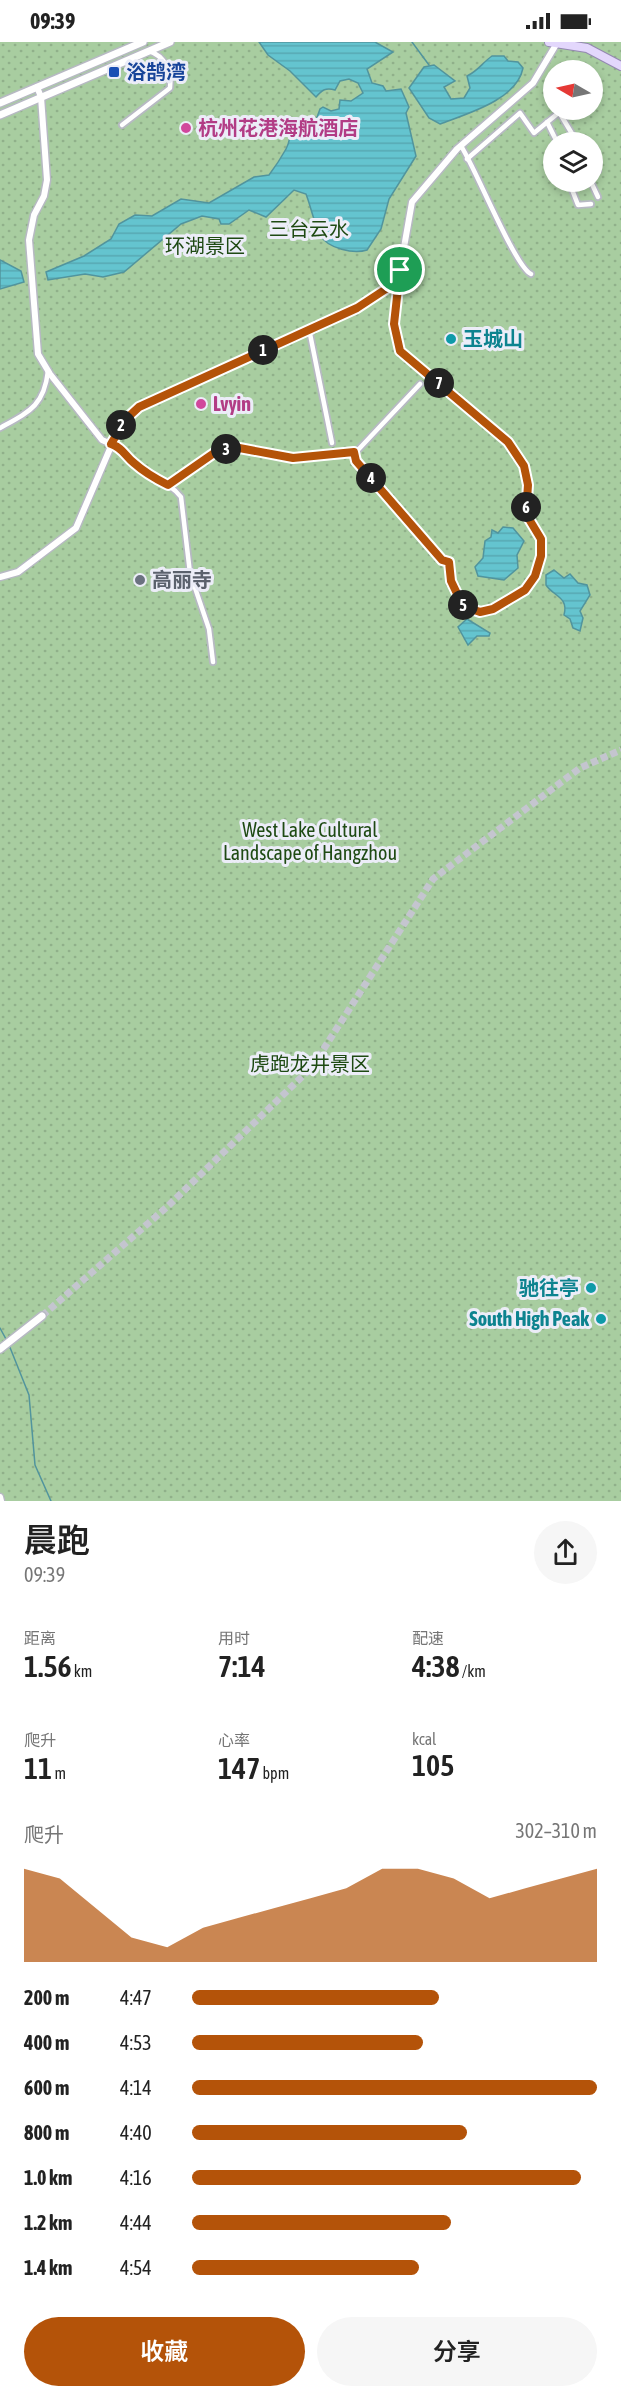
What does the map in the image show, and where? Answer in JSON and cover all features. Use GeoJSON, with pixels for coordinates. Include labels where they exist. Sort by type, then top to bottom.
{"type":"FeatureCollection","features":[{"type":"Feature","properties":{"kind":"main road"},"geometry":{"type":"LineString","coordinates":[[0,103],[142,42]]}},
{"type":"Feature","properties":{"kind":"main road"},"geometry":{"type":"LineString","coordinates":[[0,115],[170,42]]}},
{"type":"Feature","properties":{"kind":"main road"},"geometry":{"type":"LineString","coordinates":[[553,43],[587,48],[621,66]]}},
{"type":"Feature","properties":{"kind":"main road"},"geometry":{"type":"LineString","coordinates":[[6,1345],[42,1316]]}},
{"type":"Feature","properties":{"kind":"street"},"geometry":{"type":"LineString","coordinates":[[354,452],[356,461],[442,560],[449,562],[451,581],[463,606],[480,612],[493,609],[525,590],[535,576],[542,547],[541,539],[526,514],[528,485],[524,466],[508,442],[400,351],[394,324],[400,270],[412,202],[460,146],[533,83],[553,43]]}},
{"type":"Feature","properties":{"kind":"street"},"geometry":{"type":"LineString","coordinates":[[122,125],[170,88],[169,69],[156,54],[149,51]]}},
{"type":"Feature","properties":{"kind":"street"},"geometry":{"type":"LineString","coordinates":[[37,87],[41,97],[47,180],[44,196],[34,215],[29,240],[38,354],[48,371],[102,441],[120,447],[131,461],[168,485],[181,497],[190,573],[209,629],[213,662]]}},
{"type":"Feature","properties":{"kind":"street"},"geometry":{"type":"LineString","coordinates":[[468,159],[520,113],[534,133],[549,120]]}},
{"type":"Feature","properties":{"kind":"street"},"geometry":{"type":"LineString","coordinates":[[547,122],[552,132]]}},
{"type":"Feature","properties":{"kind":"street"},"geometry":{"type":"LineString","coordinates":[[460,146],[512,247],[526,272],[531,274]]}},
{"type":"Feature","properties":{"kind":"street"},"geometry":{"type":"LineString","coordinates":[[573,192],[578,205],[591,204]]}},
{"type":"Feature","properties":{"kind":"street"},"geometry":{"type":"LineString","coordinates":[[596,192],[598,196]]}},
{"type":"Feature","properties":{"kind":"street"},"geometry":{"type":"LineString","coordinates":[[0,577],[18,572],[76,528],[111,444],[126,419],[139,407],[375,298],[389,287],[400,270]]}},
{"type":"Feature","properties":{"kind":"street"},"geometry":{"type":"LineString","coordinates":[[309,329],[332,443]]}},
{"type":"Feature","properties":{"kind":"street"},"geometry":{"type":"LineString","coordinates":[[0,428],[29,412],[41,399],[46,387],[48,371]]}},
{"type":"Feature","properties":{"kind":"street"},"geometry":{"type":"LineString","coordinates":[[168,485],[217,451],[234,447],[293,458],[354,452],[420,384]]}},
{"type":"Feature","properties":{"kind":"green space","name":"虎跑龙井景区"},"geometry":{"type":"Polygon","coordinates":[[[0,42],[621,42],[621,1501],[0,1501],[0,42]]]}},
{"type":"Feature","properties":{"kind":"water"},"geometry":{"type":"Polygon","coordinates":[[[259,42],[375,42],[393,52],[367,69],[372,83],[383,86],[386,91],[401,89],[409,107],[406,113],[416,156],[389,199],[381,229],[367,250],[342,249],[324,240],[318,230],[306,194],[294,190],[266,217],[249,210],[229,224],[221,224],[219,219],[202,216],[181,224],[124,272],[103,277],[85,274],[48,280],[46,272],[84,256],[111,239],[119,224],[135,215],[152,216],[181,199],[209,203],[254,177],[269,175],[298,125],[304,122],[308,126],[316,120],[323,107],[331,111],[339,109],[340,100],[351,101],[363,93],[358,83],[349,79],[340,81],[335,90],[324,90],[316,97],[290,71],[268,55],[259,42]]]}},
{"type":"Feature","properties":{"kind":"water"},"geometry":{"type":"Polygon","coordinates":[[[492,56],[504,56],[508,61],[518,62],[523,68],[519,79],[501,97],[463,116],[440,124],[429,118],[409,88],[424,67],[434,65],[455,81],[444,87],[451,99],[464,98],[470,88],[467,76],[492,56]]]}},
{"type":"Feature","properties":{"kind":"water"},"geometry":{"type":"Polygon","coordinates":[[[0,260],[21,271],[24,282],[0,289],[0,260]]]}},
{"type":"Feature","properties":{"kind":"water"},"geometry":{"type":"Polygon","coordinates":[[[503,527],[513,528],[524,541],[517,555],[518,568],[504,580],[478,576],[475,567],[483,558],[485,541],[491,537],[492,530],[498,533],[503,527]]]}},
{"type":"Feature","properties":{"kind":"water"},"geometry":{"type":"Polygon","coordinates":[[[554,570],[564,578],[570,574],[578,583],[587,585],[590,595],[580,611],[583,618],[580,631],[573,628],[570,619],[564,615],[564,604],[560,597],[546,585],[546,575],[554,570]]]}},
{"type":"Feature","properties":{"kind":"water"},"geometry":{"type":"Polygon","coordinates":[[[467,619],[490,633],[489,636],[477,636],[468,645],[458,627],[467,619]]]}},
{"type":"Feature","properties":{"kind":"waterway"},"geometry":{"type":"LineString","coordinates":[[412,42],[429,65]]}},
{"type":"Feature","properties":{"kind":"waterway"},"geometry":{"type":"LineString","coordinates":[[0,1328],[7,1341]]}},
{"type":"Feature","properties":{"kind":"waterway"},"geometry":{"type":"LineString","coordinates":[[9,1345],[29,1395],[35,1465],[51,1501]]}},
{"type":"Feature","properties":{"kind":"tunnel"},"geometry":{"type":"LineString","coordinates":[[42,1316],[168,1206],[312,1067],[433,879],[580,768],[621,750]]}},
{"type":"Feature","properties":{"kind":"place","name":"浴鹄湾"},"geometry":{"type":"Point","coordinates":[114,72]}},
{"type":"Feature","properties":{"kind":"place","name":"杭州花港海航酒店"},"geometry":{"type":"Point","coordinates":[186,128]}},
{"type":"Feature","properties":{"kind":"place","name":"玉城山"},"geometry":{"type":"Point","coordinates":[451,339]}},
{"type":"Feature","properties":{"kind":"place","name":"Lvyin"},"geometry":{"type":"Point","coordinates":[201,404]}},
{"type":"Feature","properties":{"kind":"place","name":"高丽寺"},"geometry":{"type":"Point","coordinates":[140,580]}},
{"type":"Feature","properties":{"kind":"place","name":"驰往亭"},"geometry":{"type":"Point","coordinates":[591,1288]}},
{"type":"Feature","properties":{"kind":"place","name":"South High Peak"},"geometry":{"type":"Point","coordinates":[601,1319]}},
{"type":"Feature","properties":{"kind":"route"},"geometry":{"type":"LineString","coordinates":[[400,270],[394,324],[400,351],[508,442],[524,466],[528,485],[526,514],[541,539],[541,556],[535,576],[525,590],[493,609],[480,612],[463,606],[451,581],[449,562],[442,560],[356,461],[354,452],[293,458],[234,447],[217,451],[168,485],[131,461],[120,447],[111,444],[126,419],[139,407],[357,308],[389,287],[400,270]]}},
{"type":"Feature","properties":{"kind":"park label","name":"三台云水"},"geometry":{"type":"Point","coordinates":[309,229]}},
{"type":"Feature","properties":{"kind":"park label","name":"环湖景区"},"geometry":{"type":"Point","coordinates":[205,246]}},
{"type":"Feature","properties":{"kind":"park label","name":"West Lake Cultural Landscape of Hangzhou"},"geometry":{"type":"Point","coordinates":[310,842]}}]}
